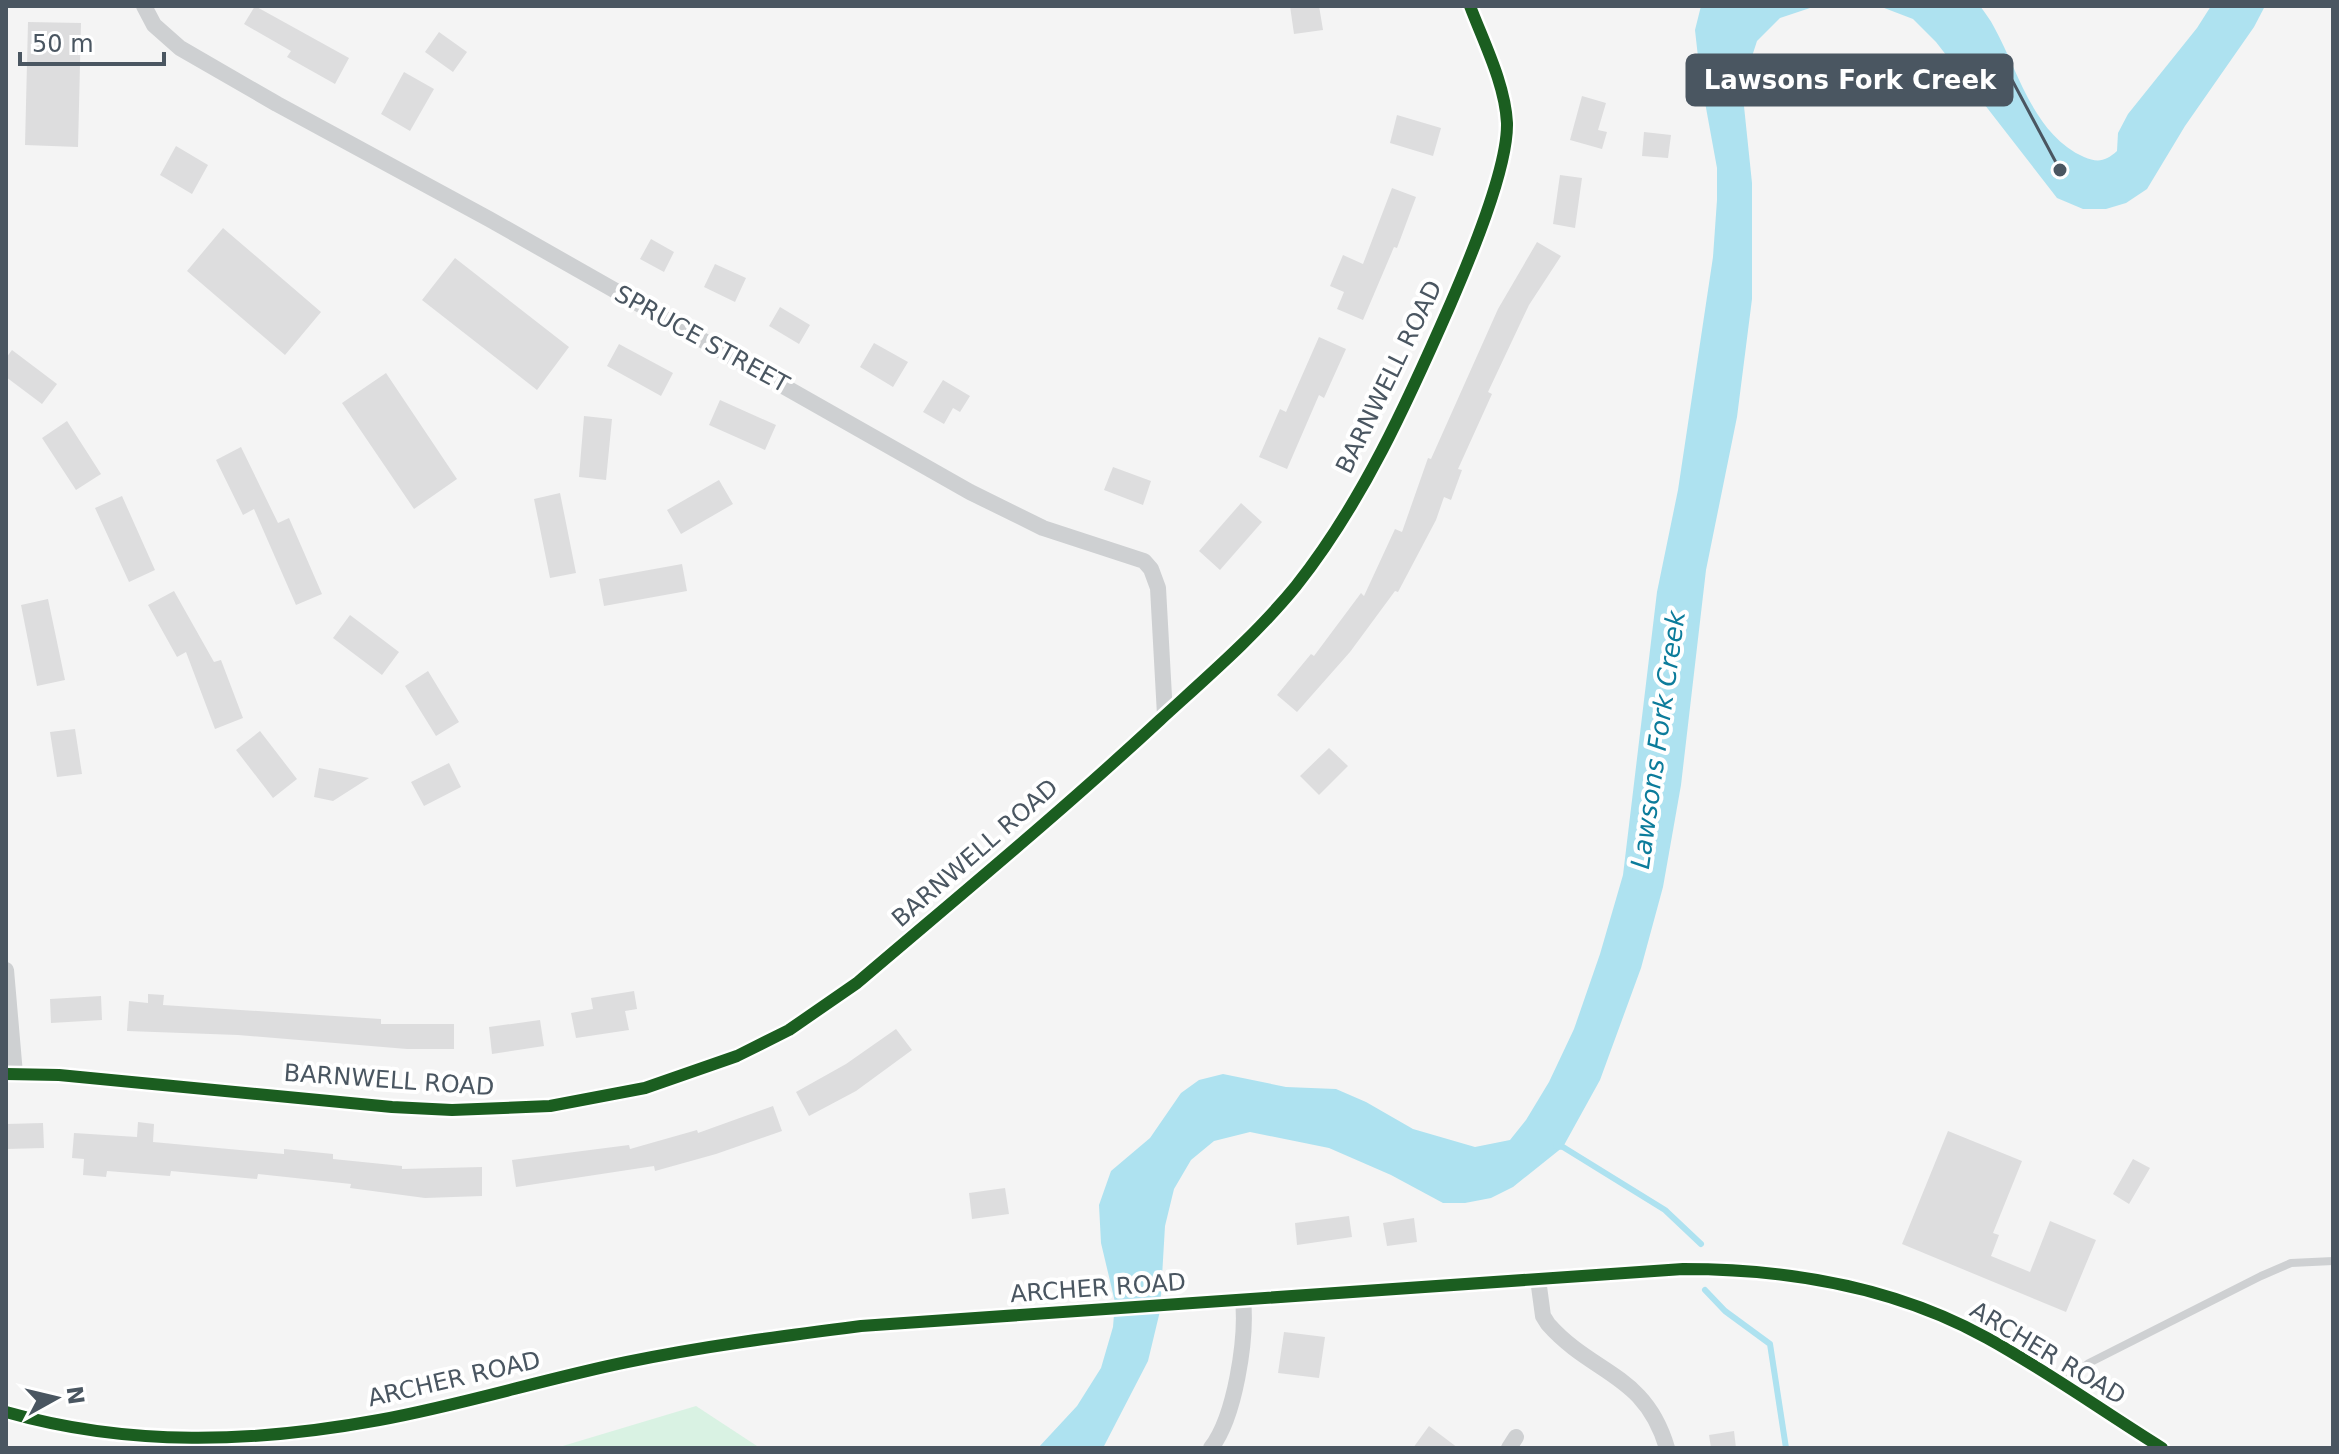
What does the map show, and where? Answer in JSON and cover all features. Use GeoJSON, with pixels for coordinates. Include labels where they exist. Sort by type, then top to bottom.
{"type":"FeatureCollection","features":[{"type":"Feature","properties":{"kind":"street","name":"SPRUCE STREET"},"geometry":{"type":"LineString","coordinates":[[144,6],[154,25],[180,48],[502,226],[982,499],[1043,528],[1144,561],[1151,569],[1158,588],[1165,715]]}},
{"type":"Feature","properties":{"kind":"street","name":"BARNWELL ROAD"},"geometry":{"type":"LineString","coordinates":[[11,1074],[59,1075],[452,1110],[562,1105],[645,1088],[737,1056],[789,1030],[857,983],[1165,715],[1267,619],[1322,551],[1387,438],[1428,354],[1461,280],[1496,180],[1507,126],[1505,104],[1470,6]]}},
{"type":"Feature","properties":{"kind":"street"},"geometry":{"type":"LineString","coordinates":[[6,970],[11,1074]]}},
{"type":"Feature","properties":{"kind":"street","name":"ARCHER ROAD"},"geometry":{"type":"LineString","coordinates":[[6,1412],[84,1430],[140,1437],[231,1439],[302,1433],[380,1420],[627,1362],[743,1341],[861,1326],[1683,1269],[1732,1269],[1820,1279],[1906,1302],[1947,1319],[1988,1338],[2162,1448]]}},
{"type":"Feature","properties":{"kind":"street"},"geometry":{"type":"LineString","coordinates":[[1538,1279],[1543,1316],[1548,1324],[1639,1395],[1660,1427],[1667,1448]]}},
{"type":"Feature","properties":{"kind":"street"},"geometry":{"type":"LineString","coordinates":[[1211,1448],[1229,1414],[1243,1339],[1243,1300]]}},
{"type":"Feature","properties":{"kind":"lane"},"geometry":{"type":"LineString","coordinates":[[2061,1384],[2089,1363],[2261,1276],[2291,1263],[2333,1261]]}},
{"type":"Feature","properties":{"kind":"green space"},"geometry":{"type":"Polygon","coordinates":[[[696,1406],[760,1448],[556,1448],[696,1406]]]}},
{"type":"Feature","properties":{"kind":"water"},"geometry":{"type":"Polygon","coordinates":[[[1701,6],[1816,6],[1780,18],[1757,41],[1742,87],[1752,183],[1752,299],[1737,417],[1706,570],[1681,785],[1663,887],[1641,968],[1600,1080],[1563,1147],[1513,1187],[1491,1198],[1465,1203],[1443,1203],[1391,1175],[1329,1148],[1250,1132],[1214,1141],[1191,1160],[1174,1189],[1165,1226],[1160,1311],[1148,1361],[1103,1448],[1038,1448],[1077,1406],[1101,1368],[1113,1327],[1115,1302],[1101,1243],[1099,1205],[1111,1171],[1150,1138],[1181,1093],[1199,1080],[1223,1074],[1286,1087],[1336,1089],[1413,1129],[1475,1147],[1510,1140],[1549,1082],[1574,1029],[1623,875],[1657,592],[1678,490],[1713,257],[1717,168],[1695,30],[1701,6]]]}},
{"type":"Feature","properties":{"kind":"water"},"geometry":{"type":"Polygon","coordinates":[[[1879,6],[1980,6],[2040,118],[2067,147],[2084,157],[2098,160],[2117,151],[2118,133],[2128,114],[2211,6],[2265,6],[2147,189],[2126,203],[2106,209],[2083,209],[2057,198],[1936,42],[1913,19],[1879,6]]]}},
{"type":"Feature","properties":{"kind":"building"},"geometry":{"type":"Polygon","coordinates":[[[255,6],[349,58],[335,84],[287,57],[291,51],[244,24],[255,6]]]}},
{"type":"Feature","properties":{"kind":"building"},"geometry":{"type":"Polygon","coordinates":[[[1290,6],[1319,6],[1323,30],[1294,34],[1290,6]]]}},
{"type":"Feature","properties":{"kind":"building"},"geometry":{"type":"Polygon","coordinates":[[[28,22],[81,23],[78,147],[25,145],[28,22]]]}},
{"type":"Feature","properties":{"kind":"building"},"geometry":{"type":"Polygon","coordinates":[[[439,32],[467,52],[453,72],[425,52],[439,32]]]}},
{"type":"Feature","properties":{"kind":"building"},"geometry":{"type":"Polygon","coordinates":[[[404,72],[434,89],[410,131],[381,114],[404,72]]]}},
{"type":"Feature","properties":{"kind":"building"},"geometry":{"type":"Polygon","coordinates":[[[1582,96],[1606,103],[1598,130],[1607,132],[1602,149],[1570,140],[1582,96]]]}},
{"type":"Feature","properties":{"kind":"building"},"geometry":{"type":"Polygon","coordinates":[[[1397,115],[1441,128],[1433,156],[1390,143],[1397,115]]]}},
{"type":"Feature","properties":{"kind":"building"},"geometry":{"type":"Polygon","coordinates":[[[1644,132],[1671,135],[1668,158],[1642,156],[1644,132]]]}},
{"type":"Feature","properties":{"kind":"building"},"geometry":{"type":"Polygon","coordinates":[[[176,146],[208,165],[192,194],[160,175],[176,146]]]}},
{"type":"Feature","properties":{"kind":"building"},"geometry":{"type":"Polygon","coordinates":[[[1560,175],[1582,178],[1575,228],[1553,224],[1560,175]]]}},
{"type":"Feature","properties":{"kind":"building"},"geometry":{"type":"Polygon","coordinates":[[[1392,188],[1416,197],[1397,248],[1394,247],[1363,320],[1337,309],[1344,292],[1330,286],[1343,255],[1363,264],[1392,188]]]}},
{"type":"Feature","properties":{"kind":"building"},"geometry":{"type":"Polygon","coordinates":[[[223,228],[321,312],[285,355],[187,271],[223,228]]]}},
{"type":"Feature","properties":{"kind":"building"},"geometry":{"type":"Polygon","coordinates":[[[651,239],[674,252],[664,272],[640,259],[651,239]]]}},
{"type":"Feature","properties":{"kind":"building"},"geometry":{"type":"Polygon","coordinates":[[[1537,242],[1561,256],[1529,305],[1488,392],[1492,394],[1458,469],[1462,470],[1451,500],[1444,497],[1436,520],[1398,592],[1395,591],[1350,652],[1297,712],[1277,695],[1311,654],[1314,656],[1361,593],[1364,596],[1395,529],[1402,532],[1428,458],[1431,459],[1498,309],[1537,242]]]}},
{"type":"Feature","properties":{"kind":"building"},"geometry":{"type":"Polygon","coordinates":[[[455,258],[569,347],[537,390],[422,300],[455,258]]]}},
{"type":"Feature","properties":{"kind":"building"},"geometry":{"type":"Polygon","coordinates":[[[715,264],[746,278],[735,302],[704,287],[715,264]]]}},
{"type":"Feature","properties":{"kind":"building"},"geometry":{"type":"Polygon","coordinates":[[[780,307],[810,325],[799,344],[769,326],[780,307]]]}},
{"type":"Feature","properties":{"kind":"building"},"geometry":{"type":"Polygon","coordinates":[[[1319,337],[1346,349],[1324,398],[1319,395],[1287,469],[1259,457],[1280,409],[1286,412],[1319,337]]]}},
{"type":"Feature","properties":{"kind":"building"},"geometry":{"type":"Polygon","coordinates":[[[874,343],[908,362],[893,387],[860,367],[874,343]]]}},
{"type":"Feature","properties":{"kind":"building"},"geometry":{"type":"Polygon","coordinates":[[[619,344],[673,373],[661,396],[607,366],[619,344]]]}},
{"type":"Feature","properties":{"kind":"building"},"geometry":{"type":"Polygon","coordinates":[[[12,350],[57,384],[42,404],[6,377],[6,358],[12,350]]]}},
{"type":"Feature","properties":{"kind":"building"},"geometry":{"type":"Polygon","coordinates":[[[386,373],[457,479],[414,509],[342,403],[386,373]]]}},
{"type":"Feature","properties":{"kind":"building"},"geometry":{"type":"Polygon","coordinates":[[[943,380],[970,396],[960,412],[953,408],[944,424],[923,412],[943,380]]]}},
{"type":"Feature","properties":{"kind":"building"},"geometry":{"type":"Polygon","coordinates":[[[720,400],[776,425],[765,450],[709,425],[720,400]]]}},
{"type":"Feature","properties":{"kind":"building"},"geometry":{"type":"Polygon","coordinates":[[[584,416],[612,419],[606,480],[579,477],[584,416]]]}},
{"type":"Feature","properties":{"kind":"building"},"geometry":{"type":"Polygon","coordinates":[[[67,421],[101,474],[76,490],[42,438],[67,421]]]}},
{"type":"Feature","properties":{"kind":"building"},"geometry":{"type":"Polygon","coordinates":[[[241,447],[278,523],[289,518],[322,594],[296,605],[254,509],[243,515],[216,460],[241,447]]]}},
{"type":"Feature","properties":{"kind":"building"},"geometry":{"type":"Polygon","coordinates":[[[1113,467],[1151,481],[1143,505],[1104,490],[1113,467]]]}},
{"type":"Feature","properties":{"kind":"building"},"geometry":{"type":"Polygon","coordinates":[[[719,480],[733,504],[681,534],[667,510],[719,480]]]}},
{"type":"Feature","properties":{"kind":"building"},"geometry":{"type":"Polygon","coordinates":[[[560,493],[576,573],[550,578],[534,499],[560,493]]]}},
{"type":"Feature","properties":{"kind":"building"},"geometry":{"type":"Polygon","coordinates":[[[122,496],[155,570],[129,582],[95,508],[122,496]]]}},
{"type":"Feature","properties":{"kind":"building"},"geometry":{"type":"Polygon","coordinates":[[[1241,503],[1262,522],[1220,570],[1199,551],[1241,503]]]}},
{"type":"Feature","properties":{"kind":"building"},"geometry":{"type":"Polygon","coordinates":[[[682,564],[687,591],[604,606],[599,579],[682,564]]]}},
{"type":"Feature","properties":{"kind":"building"},"geometry":{"type":"Polygon","coordinates":[[[174,591],[214,662],[221,660],[243,718],[215,729],[186,652],[177,657],[148,605],[174,591]]]}},
{"type":"Feature","properties":{"kind":"building"},"geometry":{"type":"Polygon","coordinates":[[[48,599],[65,680],[37,686],[21,605],[48,599]]]}},
{"type":"Feature","properties":{"kind":"building"},"geometry":{"type":"Polygon","coordinates":[[[350,615],[399,652],[382,675],[333,638],[350,615]]]}},
{"type":"Feature","properties":{"kind":"building"},"geometry":{"type":"Polygon","coordinates":[[[428,671],[459,722],[436,736],[405,686],[428,671]]]}},
{"type":"Feature","properties":{"kind":"building"},"geometry":{"type":"Polygon","coordinates":[[[75,729],[82,774],[57,777],[50,732],[75,729]]]}},
{"type":"Feature","properties":{"kind":"building"},"geometry":{"type":"Polygon","coordinates":[[[260,731],[297,779],[273,798],[236,750],[260,731]]]}},
{"type":"Feature","properties":{"kind":"building"},"geometry":{"type":"Polygon","coordinates":[[[1329,748],[1348,766],[1319,795],[1300,776],[1329,748]]]}},
{"type":"Feature","properties":{"kind":"building"},"geometry":{"type":"Polygon","coordinates":[[[449,763],[461,787],[424,806],[411,782],[449,763]]]}},
{"type":"Feature","properties":{"kind":"building"},"geometry":{"type":"Polygon","coordinates":[[[319,768],[369,778],[333,801],[314,797],[319,768]]]}},
{"type":"Feature","properties":{"kind":"building"},"geometry":{"type":"Polygon","coordinates":[[[634,991],[637,1009],[625,1011],[629,1030],[576,1038],[571,1013],[593,1009],[591,998],[634,991]]]}},
{"type":"Feature","properties":{"kind":"building"},"geometry":{"type":"Polygon","coordinates":[[[148,994],[164,995],[163,1005],[381,1019],[381,1024],[454,1024],[454,1049],[407,1049],[238,1035],[127,1031],[129,1001],[148,1003],[148,994]]]}},
{"type":"Feature","properties":{"kind":"building"},"geometry":{"type":"Polygon","coordinates":[[[101,996],[102,1020],[51,1023],[50,999],[101,996]]]}},
{"type":"Feature","properties":{"kind":"building"},"geometry":{"type":"Polygon","coordinates":[[[540,1020],[544,1046],[492,1054],[489,1027],[540,1020]]]}},
{"type":"Feature","properties":{"kind":"building"},"geometry":{"type":"Polygon","coordinates":[[[896,1029],[912,1050],[856,1091],[809,1116],[796,1092],[846,1064],[896,1029]]]}},
{"type":"Feature","properties":{"kind":"building"},"geometry":{"type":"Polygon","coordinates":[[[773,1106],[782,1131],[716,1154],[655,1171],[654,1166],[516,1187],[512,1160],[629,1145],[630,1149],[697,1130],[698,1133],[773,1106]]]}},
{"type":"Feature","properties":{"kind":"building"},"geometry":{"type":"Polygon","coordinates":[[[138,1122],[154,1124],[153,1142],[284,1154],[284,1149],[333,1154],[333,1159],[402,1166],[402,1169],[482,1167],[482,1196],[425,1198],[350,1188],[351,1184],[258,1174],[257,1179],[171,1171],[170,1176],[107,1171],[106,1177],[83,1175],[84,1159],[72,1158],[74,1133],[137,1137],[138,1122]]]}},
{"type":"Feature","properties":{"kind":"building"},"geometry":{"type":"Polygon","coordinates":[[[43,1123],[44,1148],[6,1149],[6,1124],[43,1123]]]}},
{"type":"Feature","properties":{"kind":"building"},"geometry":{"type":"Polygon","coordinates":[[[1948,1131],[2022,1161],[1993,1233],[1999,1235],[1991,1256],[2030,1272],[2050,1221],[2096,1240],[2066,1312],[1902,1244],[1948,1131]]]}},
{"type":"Feature","properties":{"kind":"building"},"geometry":{"type":"Polygon","coordinates":[[[2133,1159],[2150,1168],[2129,1204],[2113,1194],[2133,1159]]]}},
{"type":"Feature","properties":{"kind":"building"},"geometry":{"type":"Polygon","coordinates":[[[1005,1188],[1009,1214],[972,1219],[969,1193],[1005,1188]]]}},
{"type":"Feature","properties":{"kind":"building"},"geometry":{"type":"Polygon","coordinates":[[[1349,1216],[1352,1237],[1297,1245],[1295,1223],[1349,1216]]]}},
{"type":"Feature","properties":{"kind":"building"},"geometry":{"type":"Polygon","coordinates":[[[1414,1218],[1417,1242],[1387,1246],[1383,1223],[1414,1218]]]}},
{"type":"Feature","properties":{"kind":"building"},"geometry":{"type":"Polygon","coordinates":[[[1284,1332],[1325,1337],[1319,1378],[1278,1373],[1284,1332]]]}},
{"type":"Feature","properties":{"kind":"building"},"geometry":{"type":"Polygon","coordinates":[[[1429,1426],[1458,1448],[1413,1448],[1429,1426]]]}},
{"type":"Feature","properties":{"kind":"building"},"geometry":{"type":"Polygon","coordinates":[[[1734,1431],[1736,1448],[1711,1448],[1709,1435],[1734,1431]]]}},
{"type":"Feature","properties":{"kind":"waterway"},"geometry":{"type":"LineString","coordinates":[[1556,1146],[1563,1147],[1665,1210],[1701,1244]]}},
{"type":"Feature","properties":{"kind":"waterway"},"geometry":{"type":"LineString","coordinates":[[1705,1290],[1725,1311],[1770,1344],[1786,1448]]}},
{"type":"Feature","properties":{"kind":"cycle path"},"geometry":{"type":"LineString","coordinates":[[6,1074],[59,1075],[392,1107],[452,1110],[550,1106],[645,1088],[737,1056],[789,1030],[857,983],[1086,787],[1231,655],[1296,586],[1342,521],[1382,450],[1434,341],[1477,240],[1501,165],[1506,142],[1505,108],[1493,64],[1470,6]]}},
{"type":"Feature","properties":{"kind":"cycle path"},"geometry":{"type":"LineString","coordinates":[[6,1412],[52,1423],[145,1436],[192,1438],[285,1433],[410,1414],[656,1356],[861,1326],[1683,1269],[1801,1277],[1877,1293],[1915,1305],[1987,1338],[2162,1448]]}},
{"type":"Feature","properties":{"kind":"place","name":"Lawsons Fork Creek"},"geometry":{"type":"Point","coordinates":[2060,170]}}]}
